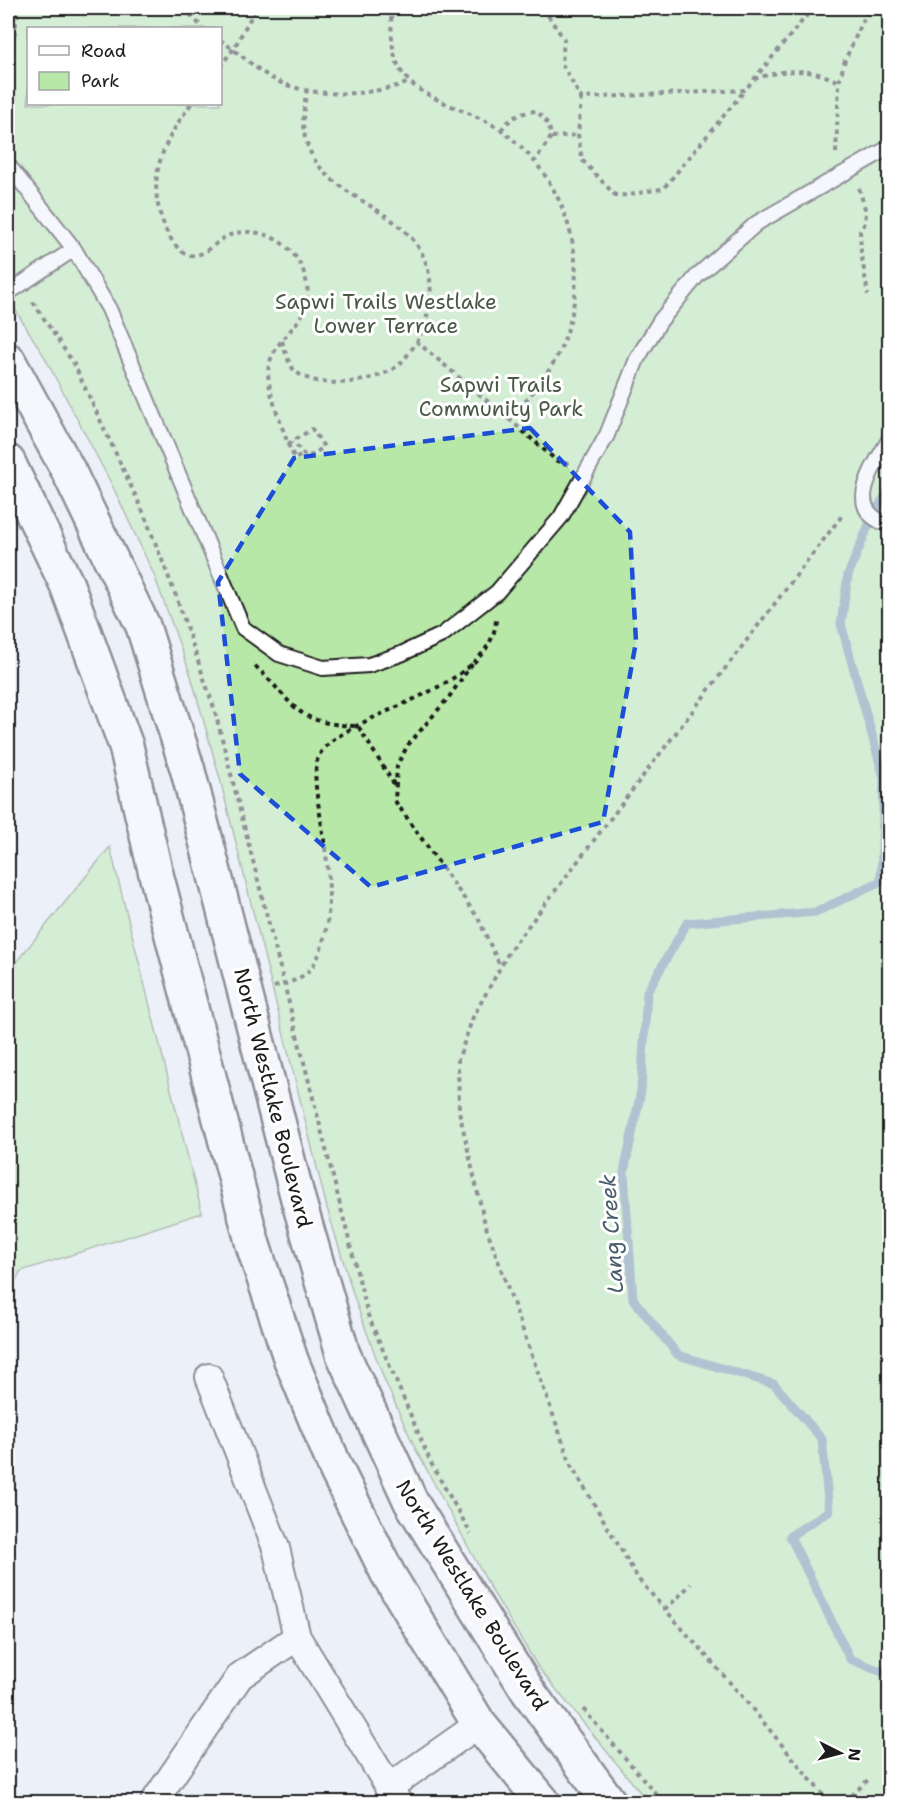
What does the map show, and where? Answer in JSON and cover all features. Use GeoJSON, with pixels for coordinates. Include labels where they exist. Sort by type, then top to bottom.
{"type":"FeatureCollection","features":[{"type":"Feature","properties":{"kind":"main road","name":"North Westlake Boulevard"},"geometry":{"type":"LineString","coordinates":[[8,360],[68,470],[143,626],[188,771],[298,1199],[343,1354],[411,1502],[528,1690],[609,1803]]}},
{"type":"Feature","properties":{"kind":"main road"},"geometry":{"type":"LineString","coordinates":[[8,462],[67,585],[126,746],[156,874],[253,1245],[291,1360],[336,1469],[388,1574],[479,1725],[543,1803]]}},
{"type":"Feature","properties":{"kind":"street"},"geometry":{"type":"LineString","coordinates":[[209,1377],[276,1548],[297,1637],[393,1796],[479,1725]]}},
{"type":"Feature","properties":{"kind":"street"},"geometry":{"type":"LineString","coordinates":[[154,1803],[240,1676],[297,1637]]}},
{"type":"Feature","properties":{"kind":"lane"},"geometry":{"type":"LineString","coordinates":[[8,165],[74,249],[109,309],[243,628],[279,654],[323,668],[369,665],[401,654],[442,634],[497,592],[561,517],[608,435],[637,359],[660,321],[697,276],[757,223],[847,170],[889,149]]}},
{"type":"Feature","properties":{"kind":"lane"},"geometry":{"type":"LineString","coordinates":[[8,293],[74,249]]}},
{"type":"Feature","properties":{"kind":"lane"},"geometry":{"type":"LineString","coordinates":[[890,438],[863,489],[865,507],[872,517],[890,525]]}},
{"type":"Feature","properties":{"kind":"path"},"geometry":{"type":"LineString","coordinates":[[8,80],[18,8]]}},
{"type":"Feature","properties":{"kind":"path"},"geometry":{"type":"LineString","coordinates":[[184,8],[201,27]]}},
{"type":"Feature","properties":{"kind":"path"},"geometry":{"type":"LineString","coordinates":[[222,63],[234,48],[256,8]]}},
{"type":"Feature","properties":{"kind":"path"},"geometry":{"type":"LineString","coordinates":[[391,8],[392,43],[396,60],[410,82],[501,130],[535,160],[555,191],[569,226],[576,252],[575,296],[566,335],[539,386],[510,420]]}},
{"type":"Feature","properties":{"kind":"path"},"geometry":{"type":"LineString","coordinates":[[543,8],[564,39],[562,64],[581,98],[578,135],[582,160],[615,195],[630,196],[642,190],[663,189],[813,8]]}},
{"type":"Feature","properties":{"kind":"path"},"geometry":{"type":"LineString","coordinates":[[868,295],[861,241],[866,212],[835,148],[838,82],[845,60],[869,8]]}},
{"type":"Feature","properties":{"kind":"path"},"geometry":{"type":"LineString","coordinates":[[222,41],[277,80],[307,89],[350,93],[396,87],[410,82]]}},
{"type":"Feature","properties":{"kind":"path"},"geometry":{"type":"LineString","coordinates":[[754,80],[777,71],[810,70],[838,82]]}},
{"type":"Feature","properties":{"kind":"path"},"geometry":{"type":"LineString","coordinates":[[282,341],[296,371],[306,377],[336,383],[362,380],[394,369],[417,342],[427,320],[431,300],[430,278],[424,257],[412,237],[401,225],[362,200],[319,166],[307,146],[304,135],[304,110],[307,89]]}},
{"type":"Feature","properties":{"kind":"path"},"geometry":{"type":"LineString","coordinates":[[581,98],[745,90]]}},
{"type":"Feature","properties":{"kind":"path"},"geometry":{"type":"LineString","coordinates":[[190,105],[172,130],[154,183],[165,226],[172,241],[182,252],[192,256],[202,254],[217,241],[231,235],[261,234],[285,244],[296,257],[305,275],[307,293],[297,326],[282,341],[269,365],[270,385],[295,459],[302,455],[312,455],[324,447],[312,429],[291,442]]}},
{"type":"Feature","properties":{"kind":"path"},"geometry":{"type":"LineString","coordinates":[[501,130],[509,120],[521,113],[536,111],[550,128],[551,137],[535,160]]}},
{"type":"Feature","properties":{"kind":"path"},"geometry":{"type":"LineString","coordinates":[[551,137],[578,135]]}},
{"type":"Feature","properties":{"kind":"path"},"geometry":{"type":"LineString","coordinates":[[21,284],[74,364],[144,514],[176,596],[215,711],[285,985],[341,1219],[368,1315],[431,1463],[476,1542]]}},
{"type":"Feature","properties":{"kind":"path"},"geometry":{"type":"LineString","coordinates":[[417,342],[557,460],[590,470]]}},
{"type":"Feature","properties":{"kind":"path"},"geometry":{"type":"LineString","coordinates":[[291,442],[302,455]]}},
{"type":"Feature","properties":{"kind":"path"},"geometry":{"type":"LineString","coordinates":[[829,1803],[740,1694],[639,1580],[571,1465],[485,1224],[459,1111],[458,1060],[472,1017],[510,950],[863,489]]}},
{"type":"Feature","properties":{"kind":"path"},"geometry":{"type":"LineString","coordinates":[[497,592],[495,633],[449,698],[408,745],[397,765],[395,801],[478,918],[501,967]]}},
{"type":"Feature","properties":{"kind":"path"},"geometry":{"type":"LineString","coordinates":[[247,994],[297,982],[318,962],[328,921],[330,878],[316,788],[317,760],[333,739],[414,701],[475,660]]}},
{"type":"Feature","properties":{"kind":"path"},"geometry":{"type":"LineString","coordinates":[[252,663],[292,708],[314,721],[358,726]]}},
{"type":"Feature","properties":{"kind":"path"},"geometry":{"type":"LineString","coordinates":[[358,726],[396,787]]}},
{"type":"Feature","properties":{"kind":"path"},"geometry":{"type":"LineString","coordinates":[[665,1610],[691,1584]]}},
{"type":"Feature","properties":{"kind":"path"},"geometry":{"type":"LineString","coordinates":[[578,1703],[663,1803]]}},
{"type":"Feature","properties":{"kind":"path"},"geometry":{"type":"LineString","coordinates":[[845,1803],[871,1777]]}},
{"type":"Feature","properties":{"kind":"highlighted area"},"geometry":{"type":"Polygon","coordinates":[[[530,428],[630,532],[636,642],[603,822],[371,887],[240,774],[218,582],[294,458],[530,428]]]}},
{"type":"Feature","properties":{"kind":"green space","name":"Sapwi Trails Community Park"},"geometry":{"type":"Polygon","coordinates":[[[8,8],[889,8],[889,1802],[648,1802],[538,1667],[492,1591],[415,1448],[384,1379],[355,1300],[327,1208],[220,779],[191,676],[154,575],[113,487],[44,356],[8,298],[8,8]]]}},
{"type":"Feature","properties":{"kind":"green space"},"geometry":{"type":"Polygon","coordinates":[[[110,847],[202,1213],[21,1271],[8,1294],[8,972],[110,847]]]}},
{"type":"Feature","properties":{"kind":"waterway"},"geometry":{"type":"LineString","coordinates":[[881,881],[884,778],[841,624],[848,575],[872,517],[890,488]]}},
{"type":"Feature","properties":{"kind":"waterway","name":"Lang Creek"},"geometry":{"type":"LineString","coordinates":[[890,871],[881,881],[816,912],[687,923],[647,992],[641,1091],[624,1172],[633,1299],[678,1355],[774,1384],[822,1439],[829,1511],[790,1536],[850,1659],[890,1675]]}},
{"type":"Feature","properties":{"kind":"park label","name":"Sapwi Trails Westlake Lower Terrace"},"geometry":{"type":"Point","coordinates":[386,314]}}]}
